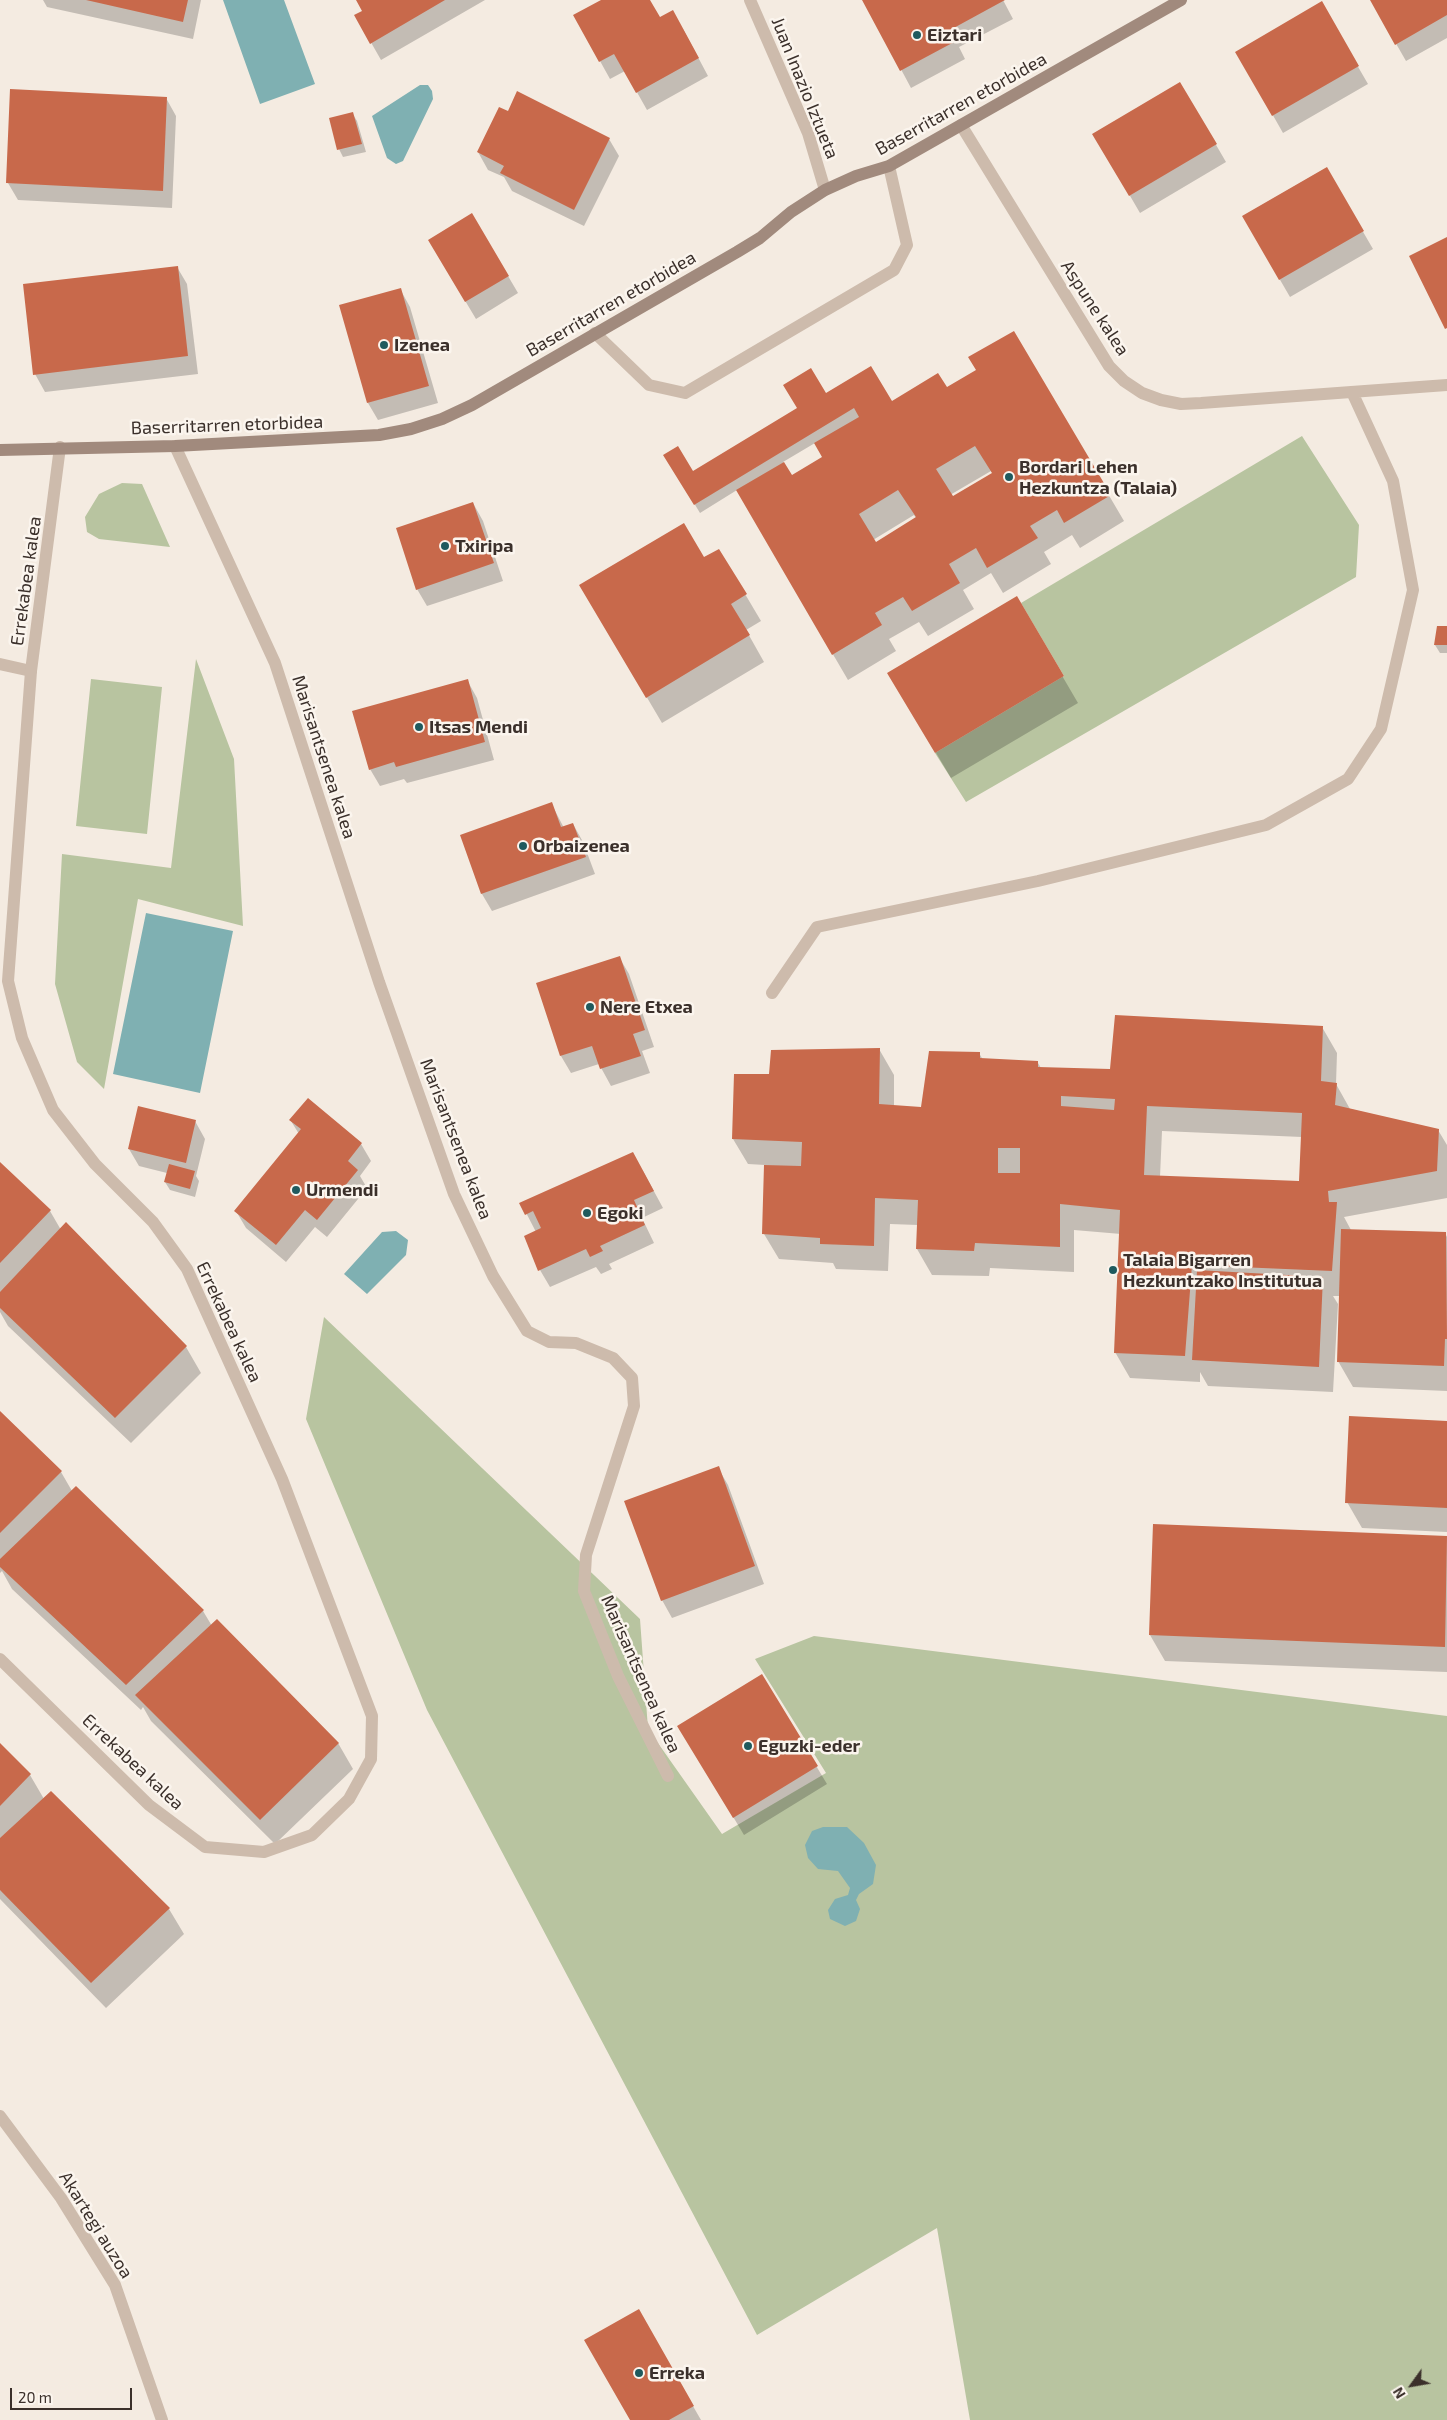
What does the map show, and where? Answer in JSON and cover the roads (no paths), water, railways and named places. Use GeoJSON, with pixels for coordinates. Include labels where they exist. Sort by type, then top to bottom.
{"type":"FeatureCollection","features":[{"type":"Feature","properties":{"kind":"street","name":"Juan Inazio Iztueta"},"geometry":{"type":"LineString","coordinates":[[750,0],[808,132],[825,190]]}},
{"type":"Feature","properties":{"kind":"street","name":"Baserritarren etorbidea"},"geometry":{"type":"LineString","coordinates":[[0,450],[60,447],[175,446],[371,436],[411,429],[442,418],[472,405],[760,238],[790,212],[825,190],[856,176],[889,166],[1181,0]]}},
{"type":"Feature","properties":{"kind":"street","name":"Aspune kalea"},"geometry":{"type":"LineString","coordinates":[[961,125],[1110,366],[1124,380],[1142,393],[1180,404],[1447,385]]}},
{"type":"Feature","properties":{"kind":"street"},"geometry":{"type":"LineString","coordinates":[[595,333],[650,385],[686,392],[894,270],[907,245],[889,166]]}},
{"type":"Feature","properties":{"kind":"street"},"geometry":{"type":"LineString","coordinates":[[772,993],[817,927],[1038,881],[1266,825],[1348,779],[1381,729],[1413,590],[1393,481],[1352,392]]}},
{"type":"Feature","properties":{"kind":"street","name":"Marisantsenea kalea"},"geometry":{"type":"LineString","coordinates":[[175,446],[275,663],[379,982],[450,1185],[490,1268],[514,1312],[527,1331],[549,1342],[576,1343],[613,1358],[632,1378],[634,1406],[586,1555],[584,1590],[618,1676],[668,1776]]}},
{"type":"Feature","properties":{"kind":"street","name":"Errekabea kalea"},"geometry":{"type":"LineString","coordinates":[[0,1659],[149,1805],[205,1847],[264,1852],[312,1834],[349,1798],[371,1759],[372,1716],[282,1479],[187,1269],[153,1222],[94,1164],[53,1110],[22,1038],[8,981],[31,671],[60,447]]}},
{"type":"Feature","properties":{"kind":"street"},"geometry":{"type":"LineString","coordinates":[[0,664],[31,671]]}},
{"type":"Feature","properties":{"kind":"street","name":"Akartegi auzoa"},"geometry":{"type":"LineString","coordinates":[[0,2116],[61,2198],[115,2285],[162,2420]]}},
{"type":"Feature","properties":{"kind":"water"},"geometry":{"type":"Polygon","coordinates":[[[223,0],[284,0],[315,84],[260,104],[223,0]]]}},
{"type":"Feature","properties":{"kind":"water"},"geometry":{"type":"Polygon","coordinates":[[[420,85],[428,85],[432,91],[433,99],[403,161],[396,164],[387,158],[372,116],[420,85]]]}},
{"type":"Feature","properties":{"kind":"water"},"geometry":{"type":"Polygon","coordinates":[[[146,913],[233,931],[200,1093],[113,1074],[146,913]]]}},
{"type":"Feature","properties":{"kind":"water"},"geometry":{"type":"Polygon","coordinates":[[[396,1231],[408,1240],[406,1255],[367,1294],[344,1274],[382,1232],[396,1231]]]}},
{"type":"Feature","properties":{"kind":"water"},"geometry":{"type":"Polygon","coordinates":[[[823,1827],[847,1827],[864,1843],[876,1865],[873,1884],[859,1894],[856,1900],[860,1909],[856,1921],[845,1926],[830,1919],[828,1910],[835,1899],[848,1895],[850,1888],[838,1871],[818,1869],[808,1858],[805,1845],[812,1831],[823,1827]]]}},
{"type":"Feature","properties":{"kind":"place","name":"Eiztari"},"geometry":{"type":"Point","coordinates":[917,35]}},
{"type":"Feature","properties":{"kind":"place","name":"Izenea"},"geometry":{"type":"Point","coordinates":[384,345]}},
{"type":"Feature","properties":{"kind":"place","name":"Bordari Lehen Hezkuntza (Talaia)"},"geometry":{"type":"Point","coordinates":[1009,477]}},
{"type":"Feature","properties":{"kind":"place","name":"Txiripa"},"geometry":{"type":"Point","coordinates":[445,546]}},
{"type":"Feature","properties":{"kind":"place","name":"Itsas Mendi"},"geometry":{"type":"Point","coordinates":[419,727]}},
{"type":"Feature","properties":{"kind":"place","name":"Orbaizenea"},"geometry":{"type":"Point","coordinates":[523,846]}},
{"type":"Feature","properties":{"kind":"place","name":"Nere Etxea"},"geometry":{"type":"Point","coordinates":[590,1007]}},
{"type":"Feature","properties":{"kind":"place","name":"Urmendi"},"geometry":{"type":"Point","coordinates":[296,1190]}},
{"type":"Feature","properties":{"kind":"place","name":"Egoki"},"geometry":{"type":"Point","coordinates":[587,1213]}},
{"type":"Feature","properties":{"kind":"place","name":"Talaia Bigarren Hezkuntzako Institutua"},"geometry":{"type":"Point","coordinates":[1113,1270]}},
{"type":"Feature","properties":{"kind":"place","name":"Eguzki-eder"},"geometry":{"type":"Point","coordinates":[748,1746]}},
{"type":"Feature","properties":{"kind":"place","name":"Erreka"},"geometry":{"type":"Point","coordinates":[639,2373]}}]}
